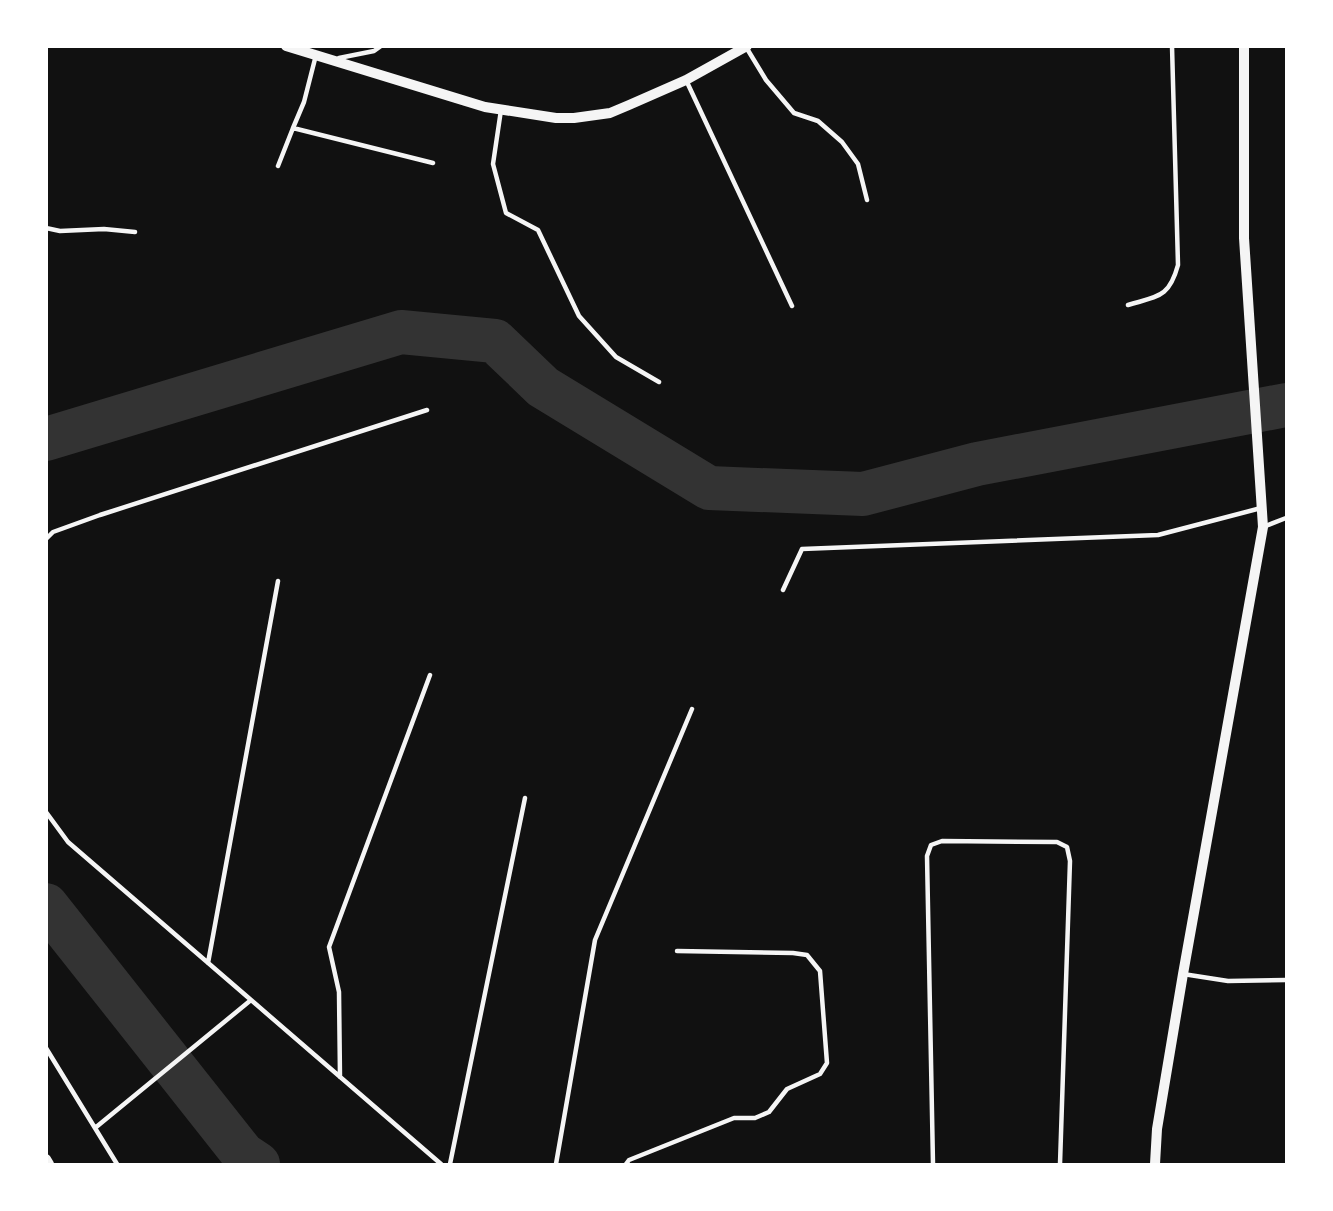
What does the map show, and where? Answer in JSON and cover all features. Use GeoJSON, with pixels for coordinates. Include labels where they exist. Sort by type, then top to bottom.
{"type":"FeatureCollection","features":[{"type":"Feature","properties":{"kind":"street"},"geometry":{"type":"LineString","coordinates":[[1155,1164],[1157,1129],[1183,974],[1263,527],[1244,238],[1244,46]]}},
{"type":"Feature","properties":{"kind":"street"},"geometry":{"type":"LineString","coordinates":[[288,47],[485,107],[556,118],[610,113],[686,80],[747,47]]}},
{"type":"Feature","properties":{"kind":"street"},"geometry":{"type":"LineString","coordinates":[[46,1159],[49,1164]]}},
{"type":"Feature","properties":{"kind":"lane"},"geometry":{"type":"LineString","coordinates":[[333,60],[374,51],[381,46]]}},
{"type":"Feature","properties":{"kind":"lane"},"geometry":{"type":"LineString","coordinates":[[1128,305],[1162,295],[1173,282],[1178,265],[1172,46]]}},
{"type":"Feature","properties":{"kind":"lane"},"geometry":{"type":"LineString","coordinates":[[747,47],[766,80],[794,113],[818,121],[842,142],[858,164],[867,200]]}},
{"type":"Feature","properties":{"kind":"lane"},"geometry":{"type":"LineString","coordinates":[[278,166],[304,102],[316,55]]}},
{"type":"Feature","properties":{"kind":"lane"},"geometry":{"type":"LineString","coordinates":[[686,80],[792,306]]}},
{"type":"Feature","properties":{"kind":"lane"},"geometry":{"type":"LineString","coordinates":[[501,110],[493,164],[506,213],[538,230],[579,316],[616,357],[658,382]]}},
{"type":"Feature","properties":{"kind":"lane"},"geometry":{"type":"LineString","coordinates":[[293,128],[433,163]]}},
{"type":"Feature","properties":{"kind":"lane"},"geometry":{"type":"LineString","coordinates":[[46,228],[60,231],[104,229],[135,232]]}},
{"type":"Feature","properties":{"kind":"lane"},"geometry":{"type":"LineString","coordinates":[[46,539],[53,532],[100,515],[427,410]]}},
{"type":"Feature","properties":{"kind":"lane"},"geometry":{"type":"LineString","coordinates":[[783,590],[802,549],[1158,535],[1261,508]]}},
{"type":"Feature","properties":{"kind":"lane"},"geometry":{"type":"LineString","coordinates":[[1263,527],[1287,518]]}},
{"type":"Feature","properties":{"kind":"lane"},"geometry":{"type":"LineString","coordinates":[[208,963],[278,581]]}},
{"type":"Feature","properties":{"kind":"lane"},"geometry":{"type":"LineString","coordinates":[[340,1077],[339,992],[328,947],[430,675]]}},
{"type":"Feature","properties":{"kind":"lane"},"geometry":{"type":"LineString","coordinates":[[556,1164],[595,940],[692,710]]}},
{"type":"Feature","properties":{"kind":"lane"},"geometry":{"type":"LineString","coordinates":[[450,1164],[525,798]]}},
{"type":"Feature","properties":{"kind":"lane"},"geometry":{"type":"LineString","coordinates":[[46,812],[68,842],[441,1164]]}},
{"type":"Feature","properties":{"kind":"lane"},"geometry":{"type":"LineString","coordinates":[[933,1164],[927,856],[931,845],[942,841],[1057,842],[1067,847],[1070,861],[1060,1164]]}},
{"type":"Feature","properties":{"kind":"lane"},"geometry":{"type":"LineString","coordinates":[[627,1164],[629,1160],[734,1119],[755,1118],[769,1112],[787,1089],[820,1074],[827,1063],[820,971],[807,955],[677,951]]}},
{"type":"Feature","properties":{"kind":"lane"},"geometry":{"type":"LineString","coordinates":[[1183,974],[1228,981],[1287,980]]}},
{"type":"Feature","properties":{"kind":"lane"},"geometry":{"type":"LineString","coordinates":[[95,1128],[251,1000]]}},
{"type":"Feature","properties":{"kind":"lane"},"geometry":{"type":"LineString","coordinates":[[46,1048],[117,1164]]}},
{"type":"Feature","properties":{"kind":"waterway"},"geometry":{"type":"LineString","coordinates":[[46,439],[401,332],[495,341],[543,387],[709,488],[863,494],[977,464],[1286,405]]}},
{"type":"Feature","properties":{"kind":"waterway"},"geometry":{"type":"LineString","coordinates":[[46,905],[243,1154],[258,1164]]}}]}
